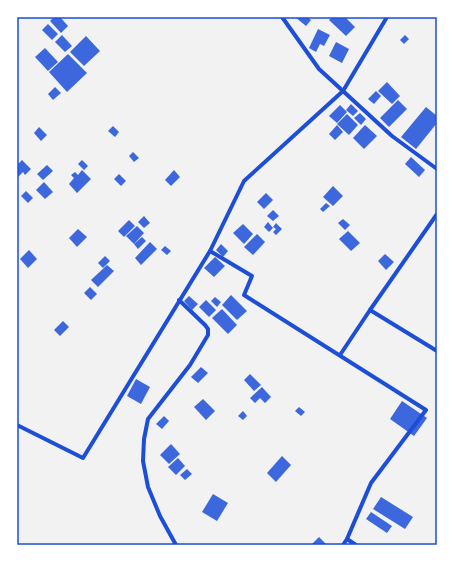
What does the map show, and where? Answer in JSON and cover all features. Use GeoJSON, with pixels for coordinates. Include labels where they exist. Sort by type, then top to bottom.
{"type":"FeatureCollection","features":[{"type":"Feature","properties":{"kind":"street"},"geometry":{"type":"LineString","coordinates":[[282,17],[320,69],[343,92],[392,136],[437,169]]}},
{"type":"Feature","properties":{"kind":"street"},"geometry":{"type":"LineString","coordinates":[[17,425],[83,458],[210,251],[244,181],[343,92],[387,17]]}},
{"type":"Feature","properties":{"kind":"street"},"geometry":{"type":"LineString","coordinates":[[340,355],[437,214]]}},
{"type":"Feature","properties":{"kind":"street"},"geometry":{"type":"LineString","coordinates":[[210,251],[252,276],[244,295],[426,410],[371,484],[347,540],[343,545]]}},
{"type":"Feature","properties":{"kind":"street"},"geometry":{"type":"LineString","coordinates":[[176,545],[160,516],[148,487],[143,461],[144,439],[148,419],[190,365],[208,335],[208,329],[205,325],[179,300]]}},
{"type":"Feature","properties":{"kind":"street"},"geometry":{"type":"LineString","coordinates":[[370,310],[437,351]]}},
{"type":"Feature","properties":{"kind":"street"},"geometry":{"type":"LineString","coordinates":[[347,540],[356,545]]}},
{"type":"Feature","properties":{"kind":"building"},"geometry":{"type":"Polygon","coordinates":[[[54,17],[60,17],[68,26],[61,33],[50,21],[54,17]]]}},
{"type":"Feature","properties":{"kind":"building"},"geometry":{"type":"Polygon","coordinates":[[[295,17],[307,17],[311,20],[306,26],[295,17]]]}},
{"type":"Feature","properties":{"kind":"building"},"geometry":{"type":"Polygon","coordinates":[[[332,17],[345,17],[355,27],[346,36],[329,20],[332,17]]]}},
{"type":"Feature","properties":{"kind":"building"},"geometry":{"type":"Polygon","coordinates":[[[48,24],[58,34],[52,40],[42,30],[48,24]]]}},
{"type":"Feature","properties":{"kind":"building"},"geometry":{"type":"Polygon","coordinates":[[[318,29],[330,35],[324,46],[320,44],[316,52],[309,48],[318,29]]]}},
{"type":"Feature","properties":{"kind":"building"},"geometry":{"type":"Polygon","coordinates":[[[62,35],[72,46],[65,52],[55,42],[62,35]]]}},
{"type":"Feature","properties":{"kind":"building"},"geometry":{"type":"Polygon","coordinates":[[[405,35],[409,39],[404,44],[400,40],[405,35]]]}},
{"type":"Feature","properties":{"kind":"building"},"geometry":{"type":"Polygon","coordinates":[[[86,36],[100,51],[84,66],[70,52],[86,36]]]}},
{"type":"Feature","properties":{"kind":"building"},"geometry":{"type":"Polygon","coordinates":[[[336,42],[349,49],[342,63],[329,56],[336,42]]]}},
{"type":"Feature","properties":{"kind":"building"},"geometry":{"type":"Polygon","coordinates":[[[45,48],[58,62],[48,71],[35,57],[45,48]]]}},
{"type":"Feature","properties":{"kind":"building"},"geometry":{"type":"Polygon","coordinates":[[[68,54],[87,73],[67,92],[49,72],[68,54]]]}},
{"type":"Feature","properties":{"kind":"building"},"geometry":{"type":"Polygon","coordinates":[[[387,82],[400,96],[392,104],[378,91],[387,82]]]}},
{"type":"Feature","properties":{"kind":"building"},"geometry":{"type":"Polygon","coordinates":[[[55,87],[61,93],[53,100],[48,94],[55,87]]]}},
{"type":"Feature","properties":{"kind":"building"},"geometry":{"type":"Polygon","coordinates":[[[376,91],[381,96],[374,104],[368,99],[376,91]]]}},
{"type":"Feature","properties":{"kind":"building"},"geometry":{"type":"Polygon","coordinates":[[[398,100],[407,109],[389,127],[380,118],[398,100]]]}},
{"type":"Feature","properties":{"kind":"building"},"geometry":{"type":"Polygon","coordinates":[[[351,104],[358,111],[353,116],[346,110],[351,104]]]}},
{"type":"Feature","properties":{"kind":"building"},"geometry":{"type":"Polygon","coordinates":[[[340,105],[347,112],[337,123],[329,116],[340,105]]]}},
{"type":"Feature","properties":{"kind":"building"},"geometry":{"type":"Polygon","coordinates":[[[426,107],[437,116],[437,123],[416,149],[401,137],[426,107]]]}},
{"type":"Feature","properties":{"kind":"building"},"geometry":{"type":"Polygon","coordinates":[[[360,113],[366,119],[361,125],[354,118],[360,113]]]}},
{"type":"Feature","properties":{"kind":"building"},"geometry":{"type":"Polygon","coordinates":[[[347,114],[358,125],[349,135],[337,124],[347,114]]]}},
{"type":"Feature","properties":{"kind":"building"},"geometry":{"type":"Polygon","coordinates":[[[337,125],[343,132],[335,140],[329,134],[337,125]]]}},
{"type":"Feature","properties":{"kind":"building"},"geometry":{"type":"Polygon","coordinates":[[[365,125],[377,136],[364,149],[353,138],[365,125]]]}},
{"type":"Feature","properties":{"kind":"building"},"geometry":{"type":"Polygon","coordinates":[[[113,126],[119,132],[115,137],[108,131],[113,126]]]}},
{"type":"Feature","properties":{"kind":"building"},"geometry":{"type":"Polygon","coordinates":[[[39,127],[47,135],[41,141],[34,133],[39,127]]]}},
{"type":"Feature","properties":{"kind":"building"},"geometry":{"type":"Polygon","coordinates":[[[133,152],[139,158],[134,162],[129,156],[133,152]]]}},
{"type":"Feature","properties":{"kind":"building"},"geometry":{"type":"Polygon","coordinates":[[[411,157],[425,170],[419,177],[405,164],[411,157]]]}},
{"type":"Feature","properties":{"kind":"building"},"geometry":{"type":"Polygon","coordinates":[[[22,160],[31,169],[25,175],[23,172],[17,178],[17,165],[22,160]]]}},
{"type":"Feature","properties":{"kind":"building"},"geometry":{"type":"Polygon","coordinates":[[[82,160],[88,166],[84,170],[78,164],[82,160]]]}},
{"type":"Feature","properties":{"kind":"building"},"geometry":{"type":"Polygon","coordinates":[[[47,165],[53,171],[43,180],[37,174],[47,165]]]}},
{"type":"Feature","properties":{"kind":"building"},"geometry":{"type":"Polygon","coordinates":[[[82,170],[91,179],[77,193],[69,184],[74,178],[71,175],[75,172],[78,175],[82,170]]]}},
{"type":"Feature","properties":{"kind":"building"},"geometry":{"type":"Polygon","coordinates":[[[174,170],[180,177],[171,186],[165,180],[174,170]]]}},
{"type":"Feature","properties":{"kind":"building"},"geometry":{"type":"Polygon","coordinates":[[[119,174],[126,181],[121,186],[114,179],[119,174]]]}},
{"type":"Feature","properties":{"kind":"building"},"geometry":{"type":"Polygon","coordinates":[[[44,182],[53,192],[45,199],[36,190],[44,182]]]}},
{"type":"Feature","properties":{"kind":"building"},"geometry":{"type":"Polygon","coordinates":[[[333,186],[343,196],[333,206],[323,197],[333,186]]]}},
{"type":"Feature","properties":{"kind":"building"},"geometry":{"type":"Polygon","coordinates":[[[26,191],[33,198],[28,203],[21,196],[26,191]]]}},
{"type":"Feature","properties":{"kind":"building"},"geometry":{"type":"Polygon","coordinates":[[[266,193],[273,200],[264,209],[257,202],[266,193]]]}},
{"type":"Feature","properties":{"kind":"building"},"geometry":{"type":"Polygon","coordinates":[[[326,203],[330,206],[323,212],[320,209],[326,203]]]}},
{"type":"Feature","properties":{"kind":"building"},"geometry":{"type":"Polygon","coordinates":[[[273,210],[279,216],[273,221],[267,216],[273,210]]]}},
{"type":"Feature","properties":{"kind":"building"},"geometry":{"type":"Polygon","coordinates":[[[144,216],[150,223],[144,228],[138,222],[144,216]]]}},
{"type":"Feature","properties":{"kind":"building"},"geometry":{"type":"Polygon","coordinates":[[[343,219],[350,225],[345,230],[338,223],[343,219]]]}},
{"type":"Feature","properties":{"kind":"building"},"geometry":{"type":"Polygon","coordinates":[[[129,220],[135,226],[124,237],[118,231],[129,220]]]}},
{"type":"Feature","properties":{"kind":"building"},"geometry":{"type":"Polygon","coordinates":[[[268,222],[273,228],[269,232],[264,227],[268,222]]]}},
{"type":"Feature","properties":{"kind":"building"},"geometry":{"type":"Polygon","coordinates":[[[276,223],[282,229],[276,235],[273,232],[276,229],[273,227],[276,223]]]}},
{"type":"Feature","properties":{"kind":"building"},"geometry":{"type":"Polygon","coordinates":[[[243,224],[253,234],[244,244],[233,233],[243,224]]]}},
{"type":"Feature","properties":{"kind":"building"},"geometry":{"type":"Polygon","coordinates":[[[137,226],[144,233],[134,244],[126,236],[137,226]]]}},
{"type":"Feature","properties":{"kind":"building"},"geometry":{"type":"Polygon","coordinates":[[[78,229],[87,237],[77,247],[69,238],[78,229]]]}},
{"type":"Feature","properties":{"kind":"building"},"geometry":{"type":"Polygon","coordinates":[[[348,231],[360,243],[351,251],[339,239],[348,231]]]}},
{"type":"Feature","properties":{"kind":"building"},"geometry":{"type":"Polygon","coordinates":[[[257,234],[265,242],[253,255],[244,247],[257,234]]]}},
{"type":"Feature","properties":{"kind":"building"},"geometry":{"type":"Polygon","coordinates":[[[142,237],[146,241],[138,249],[134,244],[142,237]]]}},
{"type":"Feature","properties":{"kind":"building"},"geometry":{"type":"Polygon","coordinates":[[[150,242],[157,249],[141,265],[135,258],[150,242]]]}},
{"type":"Feature","properties":{"kind":"building"},"geometry":{"type":"Polygon","coordinates":[[[221,244],[228,251],[223,257],[216,250],[221,244]]]}},
{"type":"Feature","properties":{"kind":"building"},"geometry":{"type":"Polygon","coordinates":[[[165,246],[171,251],[167,255],[161,250],[165,246]]]}},
{"type":"Feature","properties":{"kind":"building"},"geometry":{"type":"Polygon","coordinates":[[[29,250],[37,259],[28,268],[20,259],[29,250]]]}},
{"type":"Feature","properties":{"kind":"building"},"geometry":{"type":"Polygon","coordinates":[[[385,254],[394,262],[386,270],[378,261],[385,254]]]}},
{"type":"Feature","properties":{"kind":"building"},"geometry":{"type":"Polygon","coordinates":[[[105,256],[110,261],[103,268],[98,263],[105,256]]]}},
{"type":"Feature","properties":{"kind":"building"},"geometry":{"type":"Polygon","coordinates":[[[215,257],[225,266],[214,277],[204,268],[215,257]]]}},
{"type":"Feature","properties":{"kind":"building"},"geometry":{"type":"Polygon","coordinates":[[[107,265],[114,271],[98,287],[91,280],[107,265]]]}},
{"type":"Feature","properties":{"kind":"building"},"geometry":{"type":"Polygon","coordinates":[[[90,287],[97,294],[91,300],[84,293],[90,287]]]}},
{"type":"Feature","properties":{"kind":"building"},"geometry":{"type":"Polygon","coordinates":[[[231,295],[247,311],[237,320],[222,305],[231,295]]]}},
{"type":"Feature","properties":{"kind":"building"},"geometry":{"type":"Polygon","coordinates":[[[189,296],[198,304],[192,310],[184,301],[189,296]]]}},
{"type":"Feature","properties":{"kind":"building"},"geometry":{"type":"Polygon","coordinates":[[[215,297],[221,302],[217,307],[211,301],[215,297]]]}},
{"type":"Feature","properties":{"kind":"building"},"geometry":{"type":"Polygon","coordinates":[[[206,300],[216,310],[209,317],[199,307],[206,300]]]}},
{"type":"Feature","properties":{"kind":"building"},"geometry":{"type":"Polygon","coordinates":[[[222,309],[237,325],[228,334],[212,318],[222,309]]]}},
{"type":"Feature","properties":{"kind":"building"},"geometry":{"type":"Polygon","coordinates":[[[63,321],[69,327],[60,336],[54,330],[63,321]]]}},
{"type":"Feature","properties":{"kind":"building"},"geometry":{"type":"Polygon","coordinates":[[[201,367],[208,373],[198,383],[191,377],[201,367]]]}},
{"type":"Feature","properties":{"kind":"building"},"geometry":{"type":"Polygon","coordinates":[[[250,374],[261,385],[254,391],[244,380],[250,374]]]}},
{"type":"Feature","properties":{"kind":"building"},"geometry":{"type":"Polygon","coordinates":[[[136,379],[150,387],[141,404],[127,396],[136,379]]]}},
{"type":"Feature","properties":{"kind":"building"},"geometry":{"type":"Polygon","coordinates":[[[262,387],[271,397],[265,403],[260,398],[255,403],[250,398],[262,387]]]}},
{"type":"Feature","properties":{"kind":"building"},"geometry":{"type":"Polygon","coordinates":[[[203,399],[215,411],[206,420],[194,407],[203,399]]]}},
{"type":"Feature","properties":{"kind":"building"},"geometry":{"type":"Polygon","coordinates":[[[402,401],[427,418],[414,436],[390,419],[402,401]]]}},
{"type":"Feature","properties":{"kind":"building"},"geometry":{"type":"Polygon","coordinates":[[[299,407],[305,412],[301,416],[295,411],[299,407]]]}},
{"type":"Feature","properties":{"kind":"building"},"geometry":{"type":"Polygon","coordinates":[[[243,411],[247,416],[243,420],[238,416],[243,411]]]}},
{"type":"Feature","properties":{"kind":"building"},"geometry":{"type":"Polygon","coordinates":[[[164,416],[169,421],[162,429],[156,424],[164,416]]]}},
{"type":"Feature","properties":{"kind":"building"},"geometry":{"type":"Polygon","coordinates":[[[171,444],[180,454],[169,464],[160,455],[171,444]]]}},
{"type":"Feature","properties":{"kind":"building"},"geometry":{"type":"Polygon","coordinates":[[[282,456],[291,465],[276,482],[267,473],[282,456]]]}},
{"type":"Feature","properties":{"kind":"building"},"geometry":{"type":"Polygon","coordinates":[[[178,458],[185,466],[176,475],[168,467],[178,458]]]}},
{"type":"Feature","properties":{"kind":"building"},"geometry":{"type":"Polygon","coordinates":[[[187,469],[192,474],[185,480],[180,475],[187,469]]]}},
{"type":"Feature","properties":{"kind":"building"},"geometry":{"type":"Polygon","coordinates":[[[213,494],[228,503],[217,521],[202,512],[213,494]]]}},
{"type":"Feature","properties":{"kind":"building"},"geometry":{"type":"Polygon","coordinates":[[[381,497],[413,517],[405,529],[373,509],[381,497]]]}},
{"type":"Feature","properties":{"kind":"building"},"geometry":{"type":"Polygon","coordinates":[[[371,512],[392,526],[387,533],[366,519],[371,512]]]}},
{"type":"Feature","properties":{"kind":"building"},"geometry":{"type":"Polygon","coordinates":[[[319,537],[327,545],[311,545],[319,537]]]}}]}
